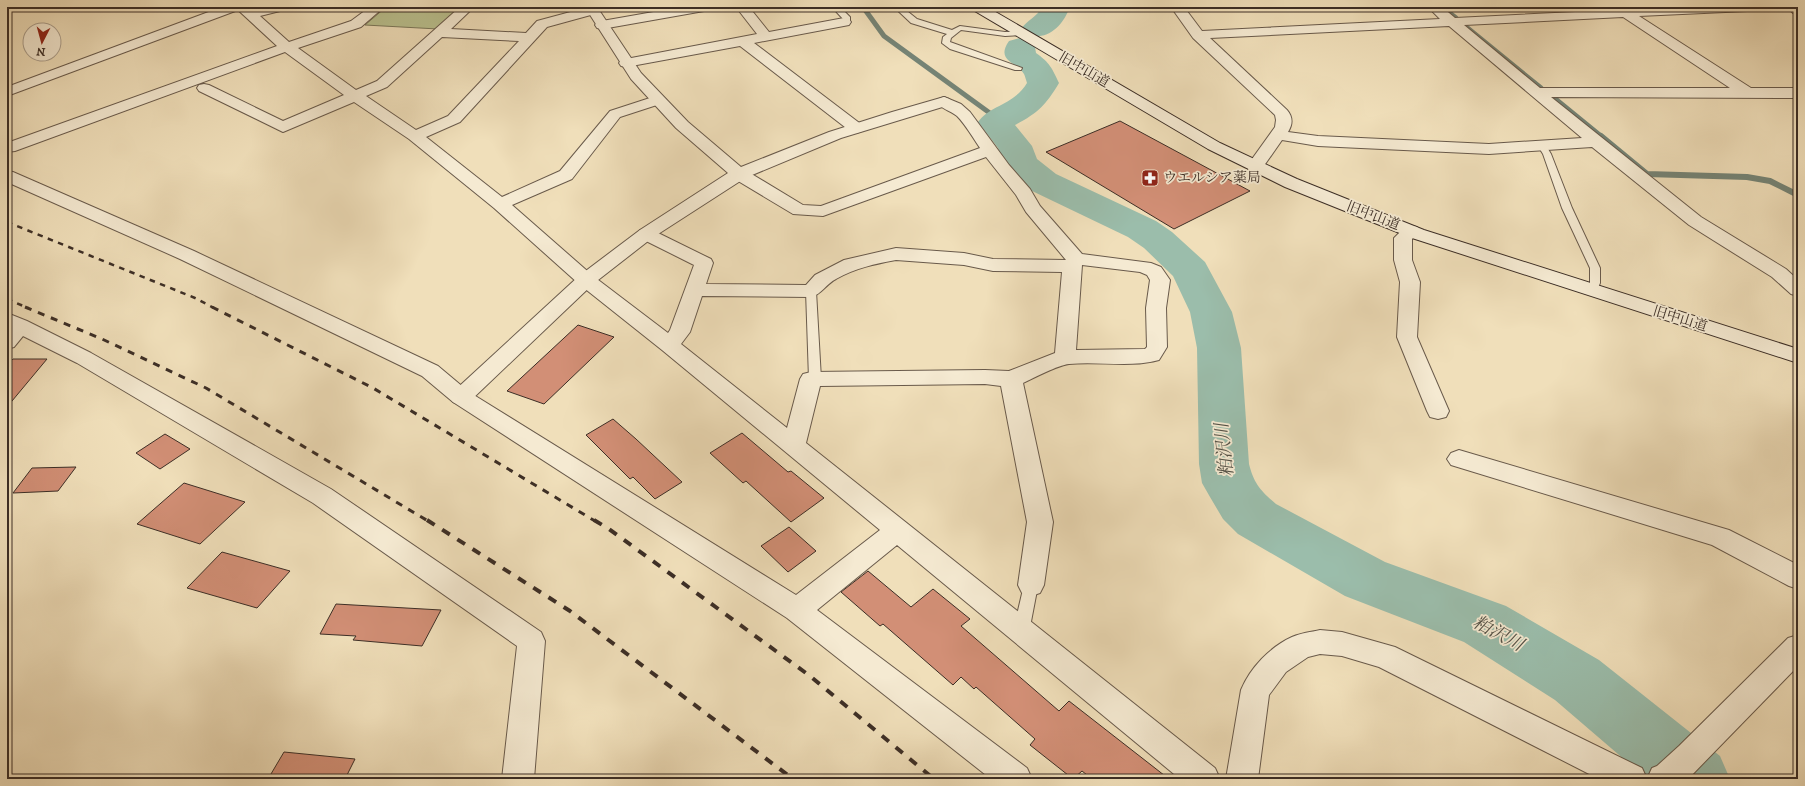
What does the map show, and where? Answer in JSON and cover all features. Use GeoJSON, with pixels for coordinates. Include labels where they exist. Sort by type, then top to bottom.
{"type":"FeatureCollection","features":[{"type":"Feature","properties":{"kind":"street"},"geometry":{"type":"LineString","coordinates":[[7,92],[242,9],[279,7]]}},
{"type":"Feature","properties":{"kind":"street"},"geometry":{"type":"LineString","coordinates":[[8,149],[288,47],[356,24],[378,7]]}},
{"type":"Feature","properties":{"kind":"street"},"geometry":{"type":"LineString","coordinates":[[204,88],[282,127],[382,84],[468,7]]}},
{"type":"Feature","properties":{"kind":"street"},"geometry":{"type":"LineString","coordinates":[[602,25],[704,7]]}},
{"type":"Feature","properties":{"kind":"street"},"geometry":{"type":"LineString","coordinates":[[742,7],[766,37]]}},
{"type":"Feature","properties":{"kind":"street","name":"旧中山道"},"geometry":{"type":"LineString","coordinates":[[978,7],[1214,146],[1332,201],[1411,231],[1592,291],[1798,356]]}},
{"type":"Feature","properties":{"kind":"street"},"geometry":{"type":"LineString","coordinates":[[1177,7],[1198,35],[1282,113],[1284,120],[1283,127],[1255,166]]}},
{"type":"Feature","properties":{"kind":"street"},"geometry":{"type":"LineString","coordinates":[[1434,7],[1596,142],[1695,221],[1779,273],[1798,290]]}},
{"type":"Feature","properties":{"kind":"street"},"geometry":{"type":"LineString","coordinates":[[1198,35],[1452,22],[1621,10],[1747,7]]}},
{"type":"Feature","properties":{"kind":"street"},"geometry":{"type":"LineString","coordinates":[[1793,7],[1798,10]]}},
{"type":"Feature","properties":{"kind":"street"},"geometry":{"type":"LineString","coordinates":[[242,9],[288,47],[355,96],[415,136],[500,204],[586,280],[669,345],[1204,779]]}},
{"type":"Feature","properties":{"kind":"street"},"geometry":{"type":"LineString","coordinates":[[415,136],[454,119],[542,24],[592,9],[626,63],[682,125],[740,174],[799,210],[823,211],[990,150]]}},
{"type":"Feature","properties":{"kind":"street"},"geometry":{"type":"LineString","coordinates":[[1621,10],[1746,92]]}},
{"type":"Feature","properties":{"kind":"street"},"geometry":{"type":"LineString","coordinates":[[626,63],[844,22]]}},
{"type":"Feature","properties":{"kind":"street"},"geometry":{"type":"LineString","coordinates":[[439,33],[531,37]]}},
{"type":"Feature","properties":{"kind":"street"},"geometry":{"type":"LineString","coordinates":[[742,41],[856,128]]}},
{"type":"Feature","properties":{"kind":"street"},"geometry":{"type":"LineString","coordinates":[[8,149],[204,88],[288,47]]}},
{"type":"Feature","properties":{"kind":"street"},"geometry":{"type":"LineString","coordinates":[[1537,92],[1798,93]]}},
{"type":"Feature","properties":{"kind":"street"},"geometry":{"type":"LineString","coordinates":[[500,204],[566,175],[615,114],[658,100]]}},
{"type":"Feature","properties":{"kind":"street"},"geometry":{"type":"LineString","coordinates":[[461,397],[586,280],[646,234],[740,174],[835,135],[944,102],[956,107],[965,115],[1003,169],[1024,193],[1032,208],[1074,262],[1065,357]]}},
{"type":"Feature","properties":{"kind":"street"},"geometry":{"type":"LineString","coordinates":[[1278,135],[1318,141],[1481,148],[1596,142]]}},
{"type":"Feature","properties":{"kind":"street"},"geometry":{"type":"LineString","coordinates":[[7,176],[187,255],[430,372],[461,397],[798,610],[1016,779]]}},
{"type":"Feature","properties":{"kind":"street"},"geometry":{"type":"LineString","coordinates":[[1411,231],[1403,238],[1403,260],[1410,282],[1406,337],[1438,411]]}},
{"type":"Feature","properties":{"kind":"street"},"geometry":{"type":"LineString","coordinates":[[646,234],[704,263],[680,332],[669,345]]}},
{"type":"Feature","properties":{"kind":"street"},"geometry":{"type":"LineString","coordinates":[[694,290],[811,291],[822,279],[851,264],[896,254],[964,258],[993,265],[1074,262],[1144,267],[1154,271],[1160,280],[1156,308],[1157,347],[1152,355],[1139,357],[1065,357],[1011,379],[985,377],[811,379],[794,446]]}},
{"type":"Feature","properties":{"kind":"street"},"geometry":{"type":"LineString","coordinates":[[11,329],[84,358],[322,496],[531,641],[518,779]]}},
{"type":"Feature","properties":{"kind":"street"},"geometry":{"type":"LineString","coordinates":[[1011,379],[1040,522],[1031,585]]}},
{"type":"Feature","properties":{"kind":"street"},"geometry":{"type":"LineString","coordinates":[[1458,460],[1720,537],[1798,578]]}},
{"type":"Feature","properties":{"kind":"street"},"geometry":{"type":"LineString","coordinates":[[798,610],[898,530]]}},
{"type":"Feature","properties":{"kind":"street"},"geometry":{"type":"LineString","coordinates":[[1242,779],[1255,690],[1276,663],[1301,646],[1320,642],[1342,644],[1386,656],[1631,779]]}},
{"type":"Feature","properties":{"kind":"street"},"geometry":{"type":"LineString","coordinates":[[1663,779],[1668,777],[1690,756],[1798,647]]}},
{"type":"Feature","properties":{"kind":"lane"},"geometry":{"type":"LineString","coordinates":[[836,7],[847,19],[844,22]]}},
{"type":"Feature","properties":{"kind":"lane"},"geometry":{"type":"LineString","coordinates":[[898,7],[914,21],[952,34]]}},
{"type":"Feature","properties":{"kind":"lane"},"geometry":{"type":"LineString","coordinates":[[1018,68],[946,43],[947,37],[960,28],[1005,34],[1021,33]]}},
{"type":"Feature","properties":{"kind":"lane"},"geometry":{"type":"LineString","coordinates":[[1542,146],[1548,154],[1567,208],[1596,268],[1595,283],[1592,291]]}},
{"type":"Feature","properties":{"kind":"lane"},"geometry":{"type":"LineString","coordinates":[[811,291],[815,379]]}},
{"type":"Feature","properties":{"kind":"lane"},"geometry":{"type":"LineString","coordinates":[[1021,632],[1031,585]]}},
{"type":"Feature","properties":{"kind":"green space"},"geometry":{"type":"Polygon","coordinates":[[[386,7],[462,7],[438,29],[365,25],[386,7]]]}},
{"type":"Feature","properties":{"kind":"building"},"geometry":{"type":"Polygon","coordinates":[[[1120,121],[1250,191],[1174,229],[1046,152],[1120,121]]]}},
{"type":"Feature","properties":{"kind":"building"},"geometry":{"type":"Polygon","coordinates":[[[578,325],[614,337],[544,404],[507,391],[578,325]]]}},
{"type":"Feature","properties":{"kind":"building"},"geometry":{"type":"Polygon","coordinates":[[[13,359],[47,359],[7,407],[7,365],[13,359]]]}},
{"type":"Feature","properties":{"kind":"building"},"geometry":{"type":"Polygon","coordinates":[[[613,419],[682,482],[655,499],[633,477],[630,479],[586,435],[613,419]]]}},
{"type":"Feature","properties":{"kind":"building"},"geometry":{"type":"Polygon","coordinates":[[[742,433],[788,472],[791,471],[824,498],[791,522],[746,481],[743,483],[710,453],[742,433]]]}},
{"type":"Feature","properties":{"kind":"building"},"geometry":{"type":"Polygon","coordinates":[[[165,434],[190,449],[160,469],[136,453],[165,434]]]}},
{"type":"Feature","properties":{"kind":"building"},"geometry":{"type":"Polygon","coordinates":[[[76,467],[58,491],[13,493],[32,468],[76,467]]]}},
{"type":"Feature","properties":{"kind":"building"},"geometry":{"type":"Polygon","coordinates":[[[184,483],[245,502],[200,544],[137,524],[184,483]]]}},
{"type":"Feature","properties":{"kind":"building"},"geometry":{"type":"Polygon","coordinates":[[[789,527],[816,551],[788,572],[761,546],[789,527]]]}},
{"type":"Feature","properties":{"kind":"building"},"geometry":{"type":"Polygon","coordinates":[[[222,552],[290,571],[257,608],[187,588],[222,552]]]}},
{"type":"Feature","properties":{"kind":"building"},"geometry":{"type":"Polygon","coordinates":[[[868,571],[911,607],[933,589],[970,619],[961,626],[1059,711],[1069,701],[1169,779],[1092,779],[1082,771],[1073,779],[1030,745],[1035,739],[976,687],[974,689],[961,677],[953,685],[883,624],[880,626],[841,592],[868,571]]]}},
{"type":"Feature","properties":{"kind":"building"},"geometry":{"type":"Polygon","coordinates":[[[336,604],[441,610],[422,646],[353,640],[356,636],[320,634],[336,604]]]}},
{"type":"Feature","properties":{"kind":"building"},"geometry":{"type":"Polygon","coordinates":[[[284,752],[355,759],[345,779],[268,779],[284,752]]]}},
{"type":"Feature","properties":{"kind":"waterway"},"geometry":{"type":"LineString","coordinates":[[863,7],[884,36],[998,119]]}},
{"type":"Feature","properties":{"kind":"waterway","name":"粕沢川"},"geometry":{"type":"LineString","coordinates":[[1035,29],[1051,19],[1056,7]]}},
{"type":"Feature","properties":{"kind":"waterway"},"geometry":{"type":"LineString","coordinates":[[1442,7],[1456,18]]}},
{"type":"Feature","properties":{"kind":"waterway"},"geometry":{"type":"LineString","coordinates":[[1465,26],[1541,88]]}},
{"type":"Feature","properties":{"kind":"waterway","name":"粕沢川"},"geometry":{"type":"LineString","coordinates":[[1020,47],[1021,57],[1037,68],[1043,83],[1034,98],[1015,112],[995,122],[1015,146],[1021,164],[1043,182],[1142,229],[1158,240],[1191,271],[1211,312],[1219,348],[1224,464],[1228,483],[1242,505],[1257,519],[1365,579],[1485,624],[1577,680],[1697,779]]}},
{"type":"Feature","properties":{"kind":"waterway"},"geometry":{"type":"LineString","coordinates":[[1553,97],[1602,137]]}},
{"type":"Feature","properties":{"kind":"waterway"},"geometry":{"type":"LineString","coordinates":[[1601,136],[1647,174],[1747,177],[1770,181],[1798,195]]}},
{"type":"Feature","properties":{"kind":"railway"},"geometry":{"type":"LineString","coordinates":[[7,222],[195,298],[214,308]]}},
{"type":"Feature","properties":{"kind":"railway"},"geometry":{"type":"LineString","coordinates":[[7,299],[28,308]]}},
{"type":"Feature","properties":{"kind":"railway"},"geometry":{"type":"LineString","coordinates":[[25,307],[102,339],[206,388],[428,521]]}},
{"type":"Feature","properties":{"kind":"railway"},"geometry":{"type":"LineString","coordinates":[[212,307],[373,388],[595,521]]}},
{"type":"Feature","properties":{"kind":"railway"},"geometry":{"type":"LineString","coordinates":[[427,520],[570,611],[793,779]]}},
{"type":"Feature","properties":{"kind":"railway"},"geometry":{"type":"LineString","coordinates":[[594,520],[609,529],[810,676],[934,779]]}},
{"type":"Feature","properties":{"kind":"place","name":"ウエルシア薬局"},"geometry":{"type":"Point","coordinates":[1150,178]}}]}
